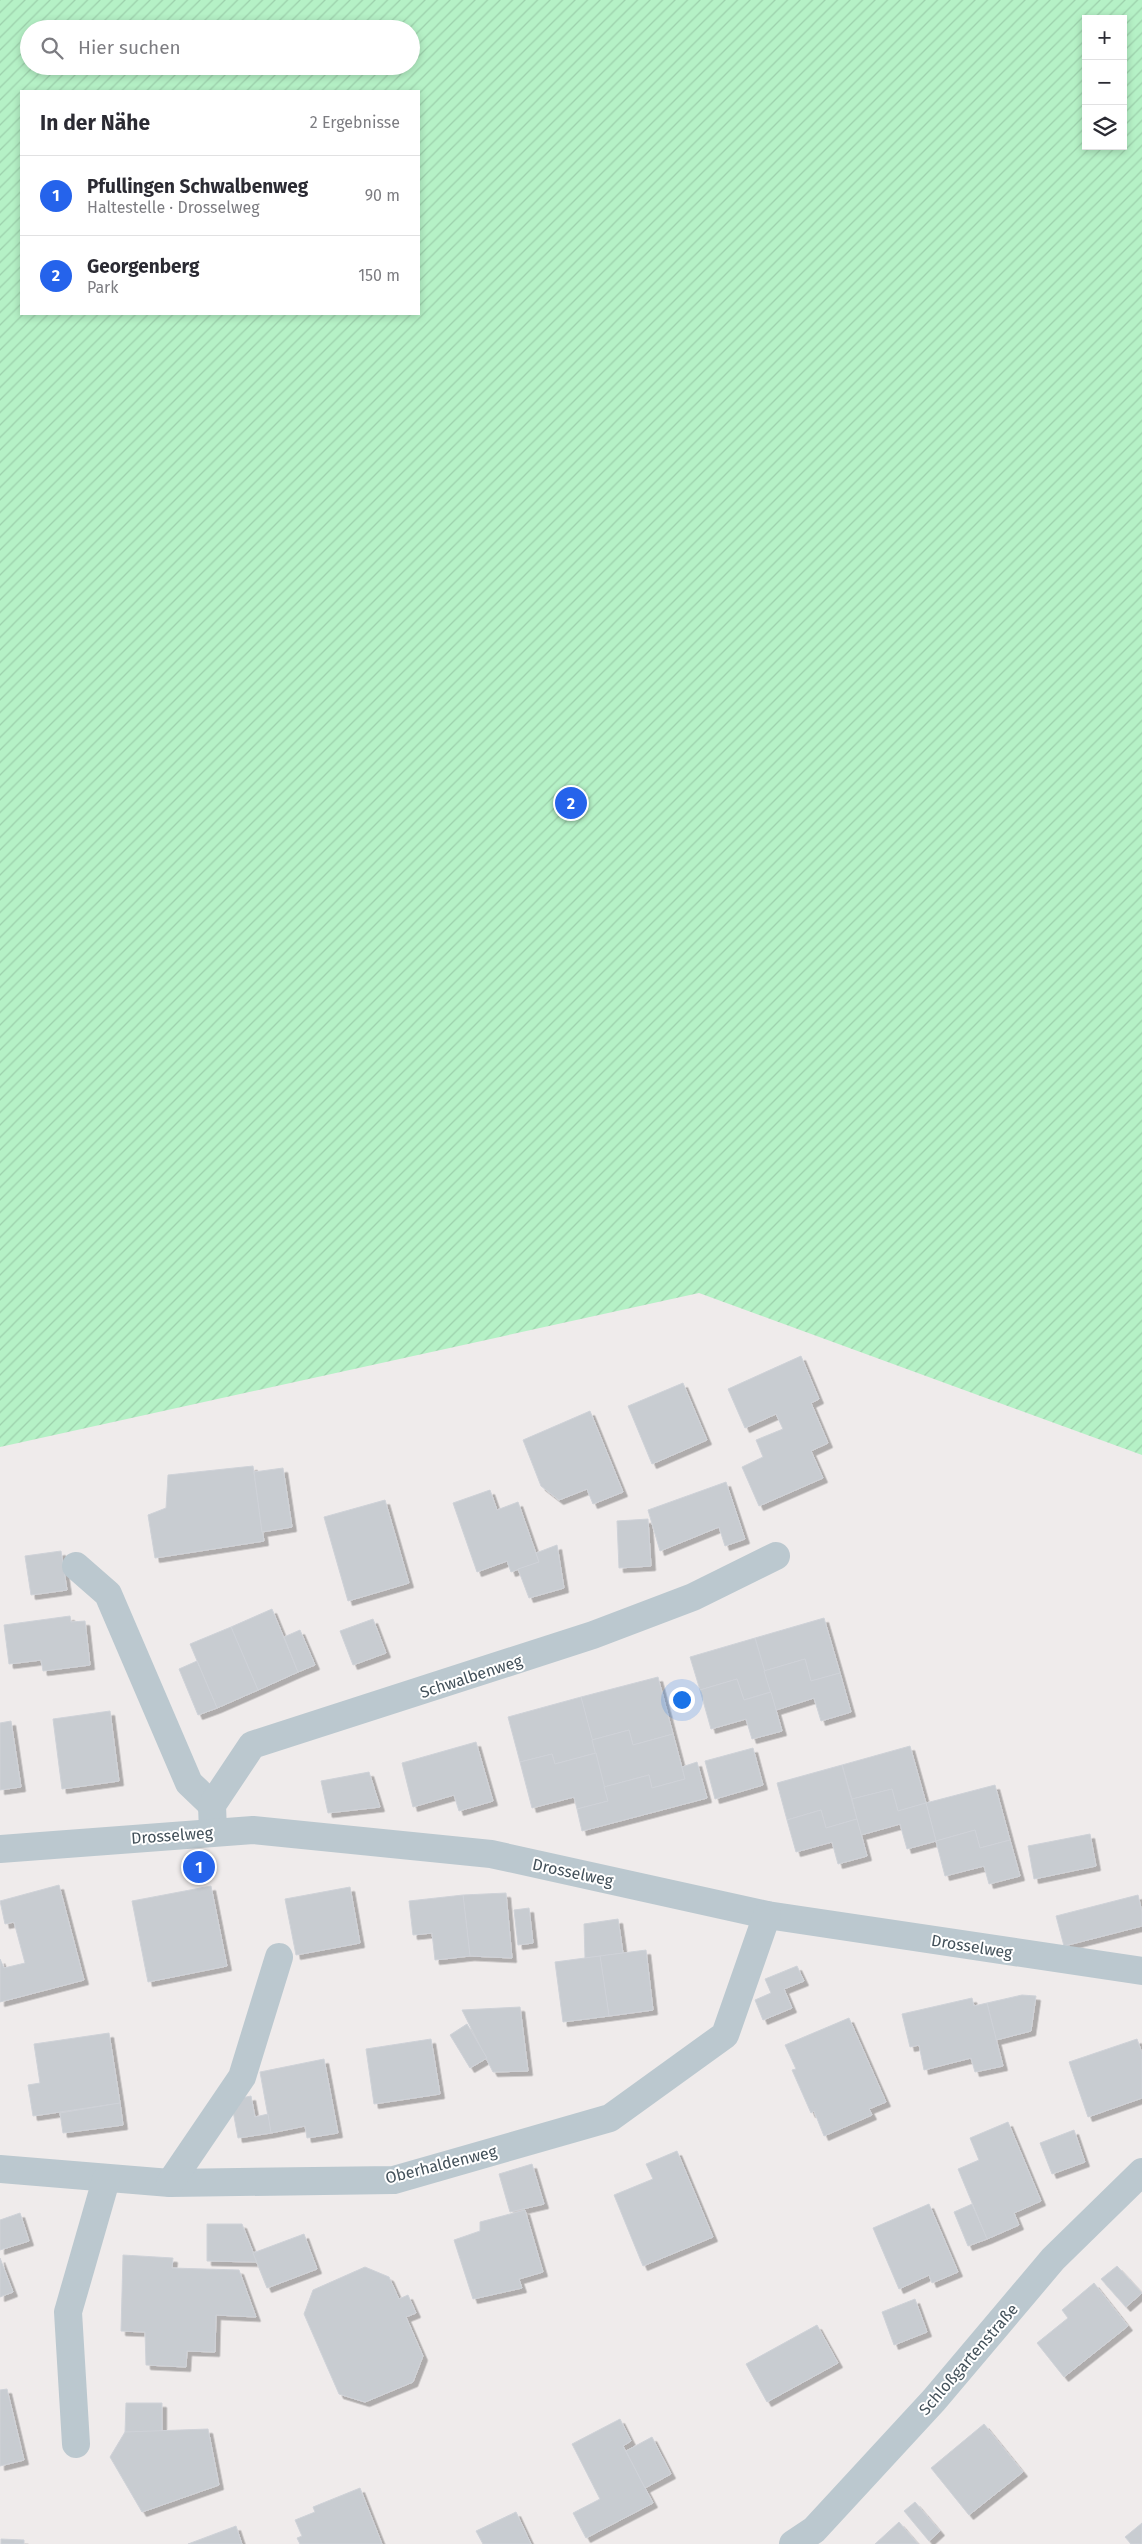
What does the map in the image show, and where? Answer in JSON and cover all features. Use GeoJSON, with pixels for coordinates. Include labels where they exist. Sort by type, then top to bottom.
{"type":"FeatureCollection","features":[{"type":"Feature","properties":{"kind":"street","name":"Schwalbenweg"},"geometry":{"type":"LineString","coordinates":[[212,1805],[252,1745],[593,1635],[693,1597],[776,1556]]}},
{"type":"Feature","properties":{"kind":"street"},"geometry":{"type":"LineString","coordinates":[[76,1566],[108,1594],[189,1783],[212,1805],[213,1832]]}},
{"type":"Feature","properties":{"kind":"street","name":"Drosselweg"},"geometry":{"type":"LineString","coordinates":[[0,1848],[253,1830],[492,1854],[767,1915],[1142,1971]]}},
{"type":"Feature","properties":{"kind":"street","name":"Oberhaldenweg"},"geometry":{"type":"LineString","coordinates":[[0,2170],[170,2184],[394,2180],[610,2118],[725,2035],[767,1915]]}},
{"type":"Feature","properties":{"kind":"street"},"geometry":{"type":"LineString","coordinates":[[170,2184],[242,2077],[279,1957]]}},
{"type":"Feature","properties":{"kind":"street","name":"Schloßgartenstraße"},"geometry":{"type":"LineString","coordinates":[[793,2544],[814,2530],[934,2400],[1053,2259],[1142,2172]]}},
{"type":"Feature","properties":{"kind":"street"},"geometry":{"type":"LineString","coordinates":[[76,2444],[68,2312],[106,2180]]}},
{"type":"Feature","properties":{"kind":"green space"},"geometry":{"type":"Polygon","coordinates":[[[0,0],[1142,0],[1142,1455],[699,1293],[0,1447],[0,0]]]}},
{"type":"Feature","properties":{"kind":"building"},"geometry":{"type":"Polygon","coordinates":[[[801,1356],[819,1399],[811,1403],[828,1443],[811,1451],[823,1478],[759,1506],[742,1467],[763,1457],[756,1440],[783,1429],[776,1414],[745,1428],[728,1389],[801,1356]]]}},
{"type":"Feature","properties":{"kind":"building"},"geometry":{"type":"Polygon","coordinates":[[[683,1383],[707,1440],[652,1464],[628,1406],[683,1383]]]}},
{"type":"Feature","properties":{"kind":"building"},"geometry":{"type":"Polygon","coordinates":[[[590,1411],[623,1492],[593,1504],[587,1489],[559,1500],[541,1486],[523,1440],[590,1411]]]}},
{"type":"Feature","properties":{"kind":"building"},"geometry":{"type":"Polygon","coordinates":[[[253,1466],[264,1541],[155,1558],[148,1515],[166,1508],[168,1475],[253,1466]]]}},
{"type":"Feature","properties":{"kind":"building"},"geometry":{"type":"Polygon","coordinates":[[[283,1468],[292,1527],[262,1532],[254,1472],[283,1468]]]}},
{"type":"Feature","properties":{"kind":"building"},"geometry":{"type":"Polygon","coordinates":[[[726,1482],[745,1539],[725,1546],[719,1527],[660,1551],[648,1510],[726,1482]]]}},
{"type":"Feature","properties":{"kind":"building"},"geometry":{"type":"Polygon","coordinates":[[[490,1490],[497,1510],[518,1502],[539,1562],[511,1572],[507,1561],[477,1572],[453,1503],[490,1490]]]}},
{"type":"Feature","properties":{"kind":"building"},"geometry":{"type":"Polygon","coordinates":[[[385,1500],[409,1583],[348,1601],[324,1517],[385,1500]]]}},
{"type":"Feature","properties":{"kind":"building"},"geometry":{"type":"Polygon","coordinates":[[[648,1519],[651,1566],[619,1568],[617,1521],[648,1519]]]}},
{"type":"Feature","properties":{"kind":"building"},"geometry":{"type":"Polygon","coordinates":[[[557,1545],[564,1588],[529,1598],[518,1569],[539,1562],[536,1553],[557,1545]]]}},
{"type":"Feature","properties":{"kind":"building"},"geometry":{"type":"Polygon","coordinates":[[[61,1551],[67,1590],[31,1595],[25,1556],[61,1551]]]}},
{"type":"Feature","properties":{"kind":"building"},"geometry":{"type":"Polygon","coordinates":[[[272,1609],[298,1672],[258,1690],[231,1627],[272,1609]]]}},
{"type":"Feature","properties":{"kind":"building"},"geometry":{"type":"Polygon","coordinates":[[[70,1616],[71,1622],[85,1621],[90,1665],[43,1671],[41,1660],[9,1664],[4,1625],[70,1616]]]}},
{"type":"Feature","properties":{"kind":"building"},"geometry":{"type":"Polygon","coordinates":[[[824,1618],[840,1673],[811,1681],[805,1659],[764,1671],[755,1638],[824,1618]]]}},
{"type":"Feature","properties":{"kind":"building"},"geometry":{"type":"Polygon","coordinates":[[[373,1619],[386,1653],[353,1665],[340,1631],[373,1619]]]}},
{"type":"Feature","properties":{"kind":"building"},"geometry":{"type":"Polygon","coordinates":[[[231,1627],[258,1690],[217,1708],[190,1644],[231,1627]]]}},
{"type":"Feature","properties":{"kind":"building"},"geometry":{"type":"Polygon","coordinates":[[[300,1630],[315,1665],[298,1672],[284,1637],[300,1630]]]}},
{"type":"Feature","properties":{"kind":"building"},"geometry":{"type":"Polygon","coordinates":[[[755,1638],[771,1692],[744,1700],[737,1679],[700,1690],[690,1657],[755,1638]]]}},
{"type":"Feature","properties":{"kind":"building"},"geometry":{"type":"Polygon","coordinates":[[[805,1659],[811,1681],[840,1673],[851,1712],[821,1721],[814,1698],[776,1710],[764,1671],[805,1659]]]}},
{"type":"Feature","properties":{"kind":"building"},"geometry":{"type":"Polygon","coordinates":[[[197,1661],[217,1708],[198,1715],[179,1669],[197,1661]]]}},
{"type":"Feature","properties":{"kind":"building"},"geometry":{"type":"Polygon","coordinates":[[[658,1677],[673,1734],[633,1745],[629,1730],[592,1740],[581,1697],[658,1677]]]}},
{"type":"Feature","properties":{"kind":"building"},"geometry":{"type":"Polygon","coordinates":[[[737,1679],[744,1700],[771,1692],[782,1731],[752,1739],[746,1719],[711,1729],[700,1690],[737,1679]]]}},
{"type":"Feature","properties":{"kind":"building"},"geometry":{"type":"Polygon","coordinates":[[[581,1697],[596,1753],[555,1764],[552,1754],[520,1762],[508,1717],[581,1697]]]}},
{"type":"Feature","properties":{"kind":"building"},"geometry":{"type":"Polygon","coordinates":[[[110,1711],[119,1781],[62,1789],[53,1719],[110,1711]]]}},
{"type":"Feature","properties":{"kind":"building"},"geometry":{"type":"Polygon","coordinates":[[[11,1721],[21,1787],[0,1790],[0,1723],[11,1721]]]}},
{"type":"Feature","properties":{"kind":"building"},"geometry":{"type":"Polygon","coordinates":[[[629,1730],[633,1745],[673,1734],[685,1779],[652,1788],[649,1775],[604,1787],[592,1740],[629,1730]]]}},
{"type":"Feature","properties":{"kind":"building"},"geometry":{"type":"Polygon","coordinates":[[[476,1742],[493,1801],[459,1811],[454,1795],[413,1807],[402,1763],[476,1742]]]}},
{"type":"Feature","properties":{"kind":"building"},"geometry":{"type":"Polygon","coordinates":[[[910,1746],[926,1803],[898,1811],[892,1789],[852,1799],[842,1765],[910,1746]]]}},
{"type":"Feature","properties":{"kind":"building"},"geometry":{"type":"Polygon","coordinates":[[[753,1748],[763,1785],[715,1799],[705,1761],[753,1748]]]}},
{"type":"Feature","properties":{"kind":"building"},"geometry":{"type":"Polygon","coordinates":[[[596,1753],[608,1801],[577,1809],[574,1797],[532,1808],[520,1762],[552,1754],[555,1764],[596,1753]]]}},
{"type":"Feature","properties":{"kind":"building"},"geometry":{"type":"Polygon","coordinates":[[[697,1762],[707,1798],[582,1831],[577,1809],[608,1801],[604,1787],[649,1775],[652,1788],[685,1779],[682,1767],[697,1762]]]}},
{"type":"Feature","properties":{"kind":"building"},"geometry":{"type":"Polygon","coordinates":[[[842,1765],[857,1819],[826,1828],[821,1810],[787,1820],[777,1783],[842,1765]]]}},
{"type":"Feature","properties":{"kind":"building"},"geometry":{"type":"Polygon","coordinates":[[[369,1772],[380,1807],[328,1813],[321,1781],[369,1772]]]}},
{"type":"Feature","properties":{"kind":"building"},"geometry":{"type":"Polygon","coordinates":[[[995,1785],[1010,1840],[980,1848],[975,1830],[936,1841],[926,1803],[995,1785]]]}},
{"type":"Feature","properties":{"kind":"building"},"geometry":{"type":"Polygon","coordinates":[[[892,1789],[898,1811],[926,1803],[936,1841],[907,1849],[900,1824],[861,1835],[852,1799],[892,1789]]]}},
{"type":"Feature","properties":{"kind":"building"},"geometry":{"type":"Polygon","coordinates":[[[821,1810],[826,1828],[857,1819],[867,1856],[838,1864],[832,1842],[796,1852],[787,1820],[821,1810]]]}},
{"type":"Feature","properties":{"kind":"building"},"geometry":{"type":"Polygon","coordinates":[[[975,1830],[980,1848],[1010,1840],[1020,1876],[989,1884],[984,1866],[945,1876],[936,1841],[975,1830]]]}},
{"type":"Feature","properties":{"kind":"building"},"geometry":{"type":"Polygon","coordinates":[[[1090,1834],[1096,1866],[1034,1879],[1028,1846],[1090,1834]]]}},
{"type":"Feature","properties":{"kind":"building"},"geometry":{"type":"Polygon","coordinates":[[[59,1885],[84,1980],[0,2002],[0,1959],[4,1968],[25,1963],[14,1922],[5,1924],[0,1901],[59,1885]]]}},
{"type":"Feature","properties":{"kind":"building"},"geometry":{"type":"Polygon","coordinates":[[[211,1886],[227,1966],[148,1982],[132,1901],[211,1886]]]}},
{"type":"Feature","properties":{"kind":"building"},"geometry":{"type":"Polygon","coordinates":[[[350,1887],[360,1943],[296,1955],[285,1899],[350,1887]]]}},
{"type":"Feature","properties":{"kind":"building"},"geometry":{"type":"Polygon","coordinates":[[[506,1893],[512,1958],[470,1956],[463,1895],[506,1893]]]}},
{"type":"Feature","properties":{"kind":"building"},"geometry":{"type":"Polygon","coordinates":[[[463,1895],[470,1956],[435,1960],[432,1933],[413,1935],[409,1901],[463,1895]]]}},
{"type":"Feature","properties":{"kind":"building"},"geometry":{"type":"Polygon","coordinates":[[[1138,1895],[1142,1912],[1142,1926],[1064,1946],[1056,1916],[1138,1895]]]}},
{"type":"Feature","properties":{"kind":"building"},"geometry":{"type":"Polygon","coordinates":[[[529,1908],[533,1943],[518,1945],[514,1910],[529,1908]]]}},
{"type":"Feature","properties":{"kind":"building"},"geometry":{"type":"Polygon","coordinates":[[[618,1919],[623,1953],[585,1958],[584,1924],[618,1919]]]}},
{"type":"Feature","properties":{"kind":"building"},"geometry":{"type":"Polygon","coordinates":[[[646,1950],[653,2010],[609,2016],[600,1956],[646,1950]]]}},
{"type":"Feature","properties":{"kind":"building"},"geometry":{"type":"Polygon","coordinates":[[[600,1956],[609,2016],[563,2022],[555,1962],[600,1956]]]}},
{"type":"Feature","properties":{"kind":"building"},"geometry":{"type":"Polygon","coordinates":[[[797,1966],[804,1981],[784,1989],[792,2008],[763,2020],[755,2000],[771,1993],[765,1979],[797,1966]]]}},
{"type":"Feature","properties":{"kind":"building"},"geometry":{"type":"Polygon","coordinates":[[[1022,1995],[1036,1996],[1031,2031],[996,2040],[987,2003],[1022,1995]]]}},
{"type":"Feature","properties":{"kind":"building"},"geometry":{"type":"Polygon","coordinates":[[[972,1998],[974,2006],[987,2003],[1003,2066],[975,2072],[971,2058],[924,2070],[919,2045],[910,2047],[902,2014],[972,1998]]]}},
{"type":"Feature","properties":{"kind":"building"},"geometry":{"type":"Polygon","coordinates":[[[520,2007],[528,2071],[493,2072],[462,2010],[520,2007]]]}},
{"type":"Feature","properties":{"kind":"building"},"geometry":{"type":"Polygon","coordinates":[[[849,2018],[886,2102],[869,2109],[872,2115],[824,2136],[814,2111],[811,2113],[792,2070],[796,2069],[785,2045],[849,2018]]]}},
{"type":"Feature","properties":{"kind":"building"},"geometry":{"type":"Polygon","coordinates":[[[467,2024],[487,2058],[470,2068],[450,2035],[467,2024]]]}},
{"type":"Feature","properties":{"kind":"building"},"geometry":{"type":"Polygon","coordinates":[[[109,2033],[120,2103],[33,2116],[28,2085],[40,2083],[34,2044],[109,2033]]]}},
{"type":"Feature","properties":{"kind":"building"},"geometry":{"type":"Polygon","coordinates":[[[431,2039],[440,2094],[374,2104],[366,2049],[431,2039]]]}},
{"type":"Feature","properties":{"kind":"building"},"geometry":{"type":"Polygon","coordinates":[[[1137,2039],[1142,2053],[1142,2098],[1088,2117],[1069,2062],[1137,2039]]]}},
{"type":"Feature","properties":{"kind":"building"},"geometry":{"type":"Polygon","coordinates":[[[324,2059],[338,2133],[307,2138],[305,2126],[271,2133],[260,2072],[324,2059]]]}},
{"type":"Feature","properties":{"kind":"building"},"geometry":{"type":"Polygon","coordinates":[[[251,2096],[255,2117],[268,2114],[271,2133],[238,2138],[231,2100],[251,2096]]]}},
{"type":"Feature","properties":{"kind":"building"},"geometry":{"type":"Polygon","coordinates":[[[120,2103],[123,2125],[63,2133],[60,2113],[120,2103]]]}},
{"type":"Feature","properties":{"kind":"building"},"geometry":{"type":"Polygon","coordinates":[[[1008,2122],[1041,2201],[1014,2213],[1019,2225],[987,2239],[958,2169],[979,2160],[970,2138],[1008,2122]]]}},
{"type":"Feature","properties":{"kind":"building"},"geometry":{"type":"Polygon","coordinates":[[[1074,2130],[1085,2162],[1052,2174],[1040,2143],[1074,2130]]]}},
{"type":"Feature","properties":{"kind":"building"},"geometry":{"type":"Polygon","coordinates":[[[677,2151],[713,2237],[643,2266],[614,2195],[653,2179],[646,2164],[677,2151]]]}},
{"type":"Feature","properties":{"kind":"building"},"geometry":{"type":"Polygon","coordinates":[[[532,2164],[544,2204],[510,2212],[499,2174],[532,2164]]]}},
{"type":"Feature","properties":{"kind":"building"},"geometry":{"type":"Polygon","coordinates":[[[929,2204],[958,2272],[932,2283],[929,2275],[899,2289],[873,2228],[929,2204]]]}},
{"type":"Feature","properties":{"kind":"building"},"geometry":{"type":"Polygon","coordinates":[[[972,2204],[987,2239],[968,2246],[954,2212],[972,2204]]]}},
{"type":"Feature","properties":{"kind":"building"},"geometry":{"type":"Polygon","coordinates":[[[525,2210],[543,2272],[519,2279],[522,2288],[473,2299],[454,2240],[480,2231],[480,2222],[525,2210]]]}},
{"type":"Feature","properties":{"kind":"building"},"geometry":{"type":"Polygon","coordinates":[[[20,2213],[29,2241],[0,2250],[0,2220],[20,2213]]]}},
{"type":"Feature","properties":{"kind":"building"},"geometry":{"type":"Polygon","coordinates":[[[207,2224],[242,2224],[257,2262],[207,2261],[207,2224]]]}},
{"type":"Feature","properties":{"kind":"building"},"geometry":{"type":"Polygon","coordinates":[[[304,2234],[317,2269],[267,2288],[253,2253],[304,2234]]]}},
{"type":"Feature","properties":{"kind":"building"},"geometry":{"type":"Polygon","coordinates":[[[123,2255],[173,2258],[172,2268],[239,2270],[256,2317],[216,2315],[215,2352],[187,2351],[186,2367],[146,2365],[145,2332],[121,2331],[123,2255]]]}},
{"type":"Feature","properties":{"kind":"building"},"geometry":{"type":"Polygon","coordinates":[[[0,2258],[13,2292],[0,2297],[0,2258]]]}},
{"type":"Feature","properties":{"kind":"building"},"geometry":{"type":"Polygon","coordinates":[[[1117,2266],[1142,2293],[1126,2307],[1101,2279],[1117,2266]]]}},
{"type":"Feature","properties":{"kind":"building"},"geometry":{"type":"Polygon","coordinates":[[[365,2267],[389,2277],[399,2299],[408,2295],[416,2313],[406,2317],[423,2356],[413,2382],[365,2402],[339,2394],[304,2314],[313,2290],[365,2267]]]}},
{"type":"Feature","properties":{"kind":"building"},"geometry":{"type":"Polygon","coordinates":[[[1094,2283],[1128,2326],[1064,2377],[1037,2343],[1068,2318],[1062,2310],[1094,2283]]]}},
{"type":"Feature","properties":{"kind":"building"},"geometry":{"type":"Polygon","coordinates":[[[915,2299],[927,2332],[894,2345],[882,2312],[915,2299]]]}},
{"type":"Feature","properties":{"kind":"building"},"geometry":{"type":"Polygon","coordinates":[[[817,2325],[838,2363],[767,2402],[746,2364],[817,2325]]]}},
{"type":"Feature","properties":{"kind":"building"},"geometry":{"type":"Polygon","coordinates":[[[7,2389],[24,2460],[0,2466],[0,2390],[7,2389]]]}},
{"type":"Feature","properties":{"kind":"building"},"geometry":{"type":"Polygon","coordinates":[[[126,2403],[162,2403],[162,2433],[125,2432],[126,2403]]]}},
{"type":"Feature","properties":{"kind":"building"},"geometry":{"type":"Polygon","coordinates":[[[620,2419],[631,2441],[623,2446],[653,2503],[586,2538],[573,2513],[600,2499],[572,2444],[620,2419]]]}},
{"type":"Feature","properties":{"kind":"building"},"geometry":{"type":"Polygon","coordinates":[[[984,2424],[1023,2472],[969,2515],[931,2468],[984,2424]]]}},
{"type":"Feature","properties":{"kind":"building"},"geometry":{"type":"Polygon","coordinates":[[[208,2429],[219,2485],[142,2512],[110,2457],[125,2432],[208,2429]]]}},
{"type":"Feature","properties":{"kind":"building"},"geometry":{"type":"Polygon","coordinates":[[[652,2437],[671,2474],[645,2488],[626,2451],[652,2437]]]}},
{"type":"Feature","properties":{"kind":"building"},"geometry":{"type":"Polygon","coordinates":[[[360,2488],[382,2544],[300,2544],[297,2538],[302,2536],[295,2520],[315,2512],[313,2507],[360,2488]]]}},
{"type":"Feature","properties":{"kind":"building"},"geometry":{"type":"Polygon","coordinates":[[[915,2502],[940,2531],[929,2541],[904,2511],[915,2502]]]}},
{"type":"Feature","properties":{"kind":"building"},"geometry":{"type":"Polygon","coordinates":[[[516,2512],[531,2544],[483,2544],[476,2531],[516,2512]]]}},
{"type":"Feature","properties":{"kind":"building"},"geometry":{"type":"Polygon","coordinates":[[[899,2522],[918,2544],[875,2544],[899,2522]]]}},
{"type":"Feature","properties":{"kind":"building"},"geometry":{"type":"Polygon","coordinates":[[[1142,2523],[1142,2544],[1131,2544],[1125,2537],[1142,2523]]]}},
{"type":"Feature","properties":{"kind":"building"},"geometry":{"type":"Polygon","coordinates":[[[236,2526],[242,2544],[188,2544],[236,2526]]]}},
{"type":"Feature","properties":{"kind":"building"},"geometry":{"type":"Polygon","coordinates":[[[1,2539],[24,2540],[24,2544],[1,2544],[1,2539]]]}},
{"type":"Feature","properties":{"kind":"place","name":"Georgenberg"},"geometry":{"type":"Point","coordinates":[571,803]}},
{"type":"Feature","properties":{"kind":"place","name":"Pfullingen Schwalbenweg"},"geometry":{"type":"Point","coordinates":[199,1867]}}]}
